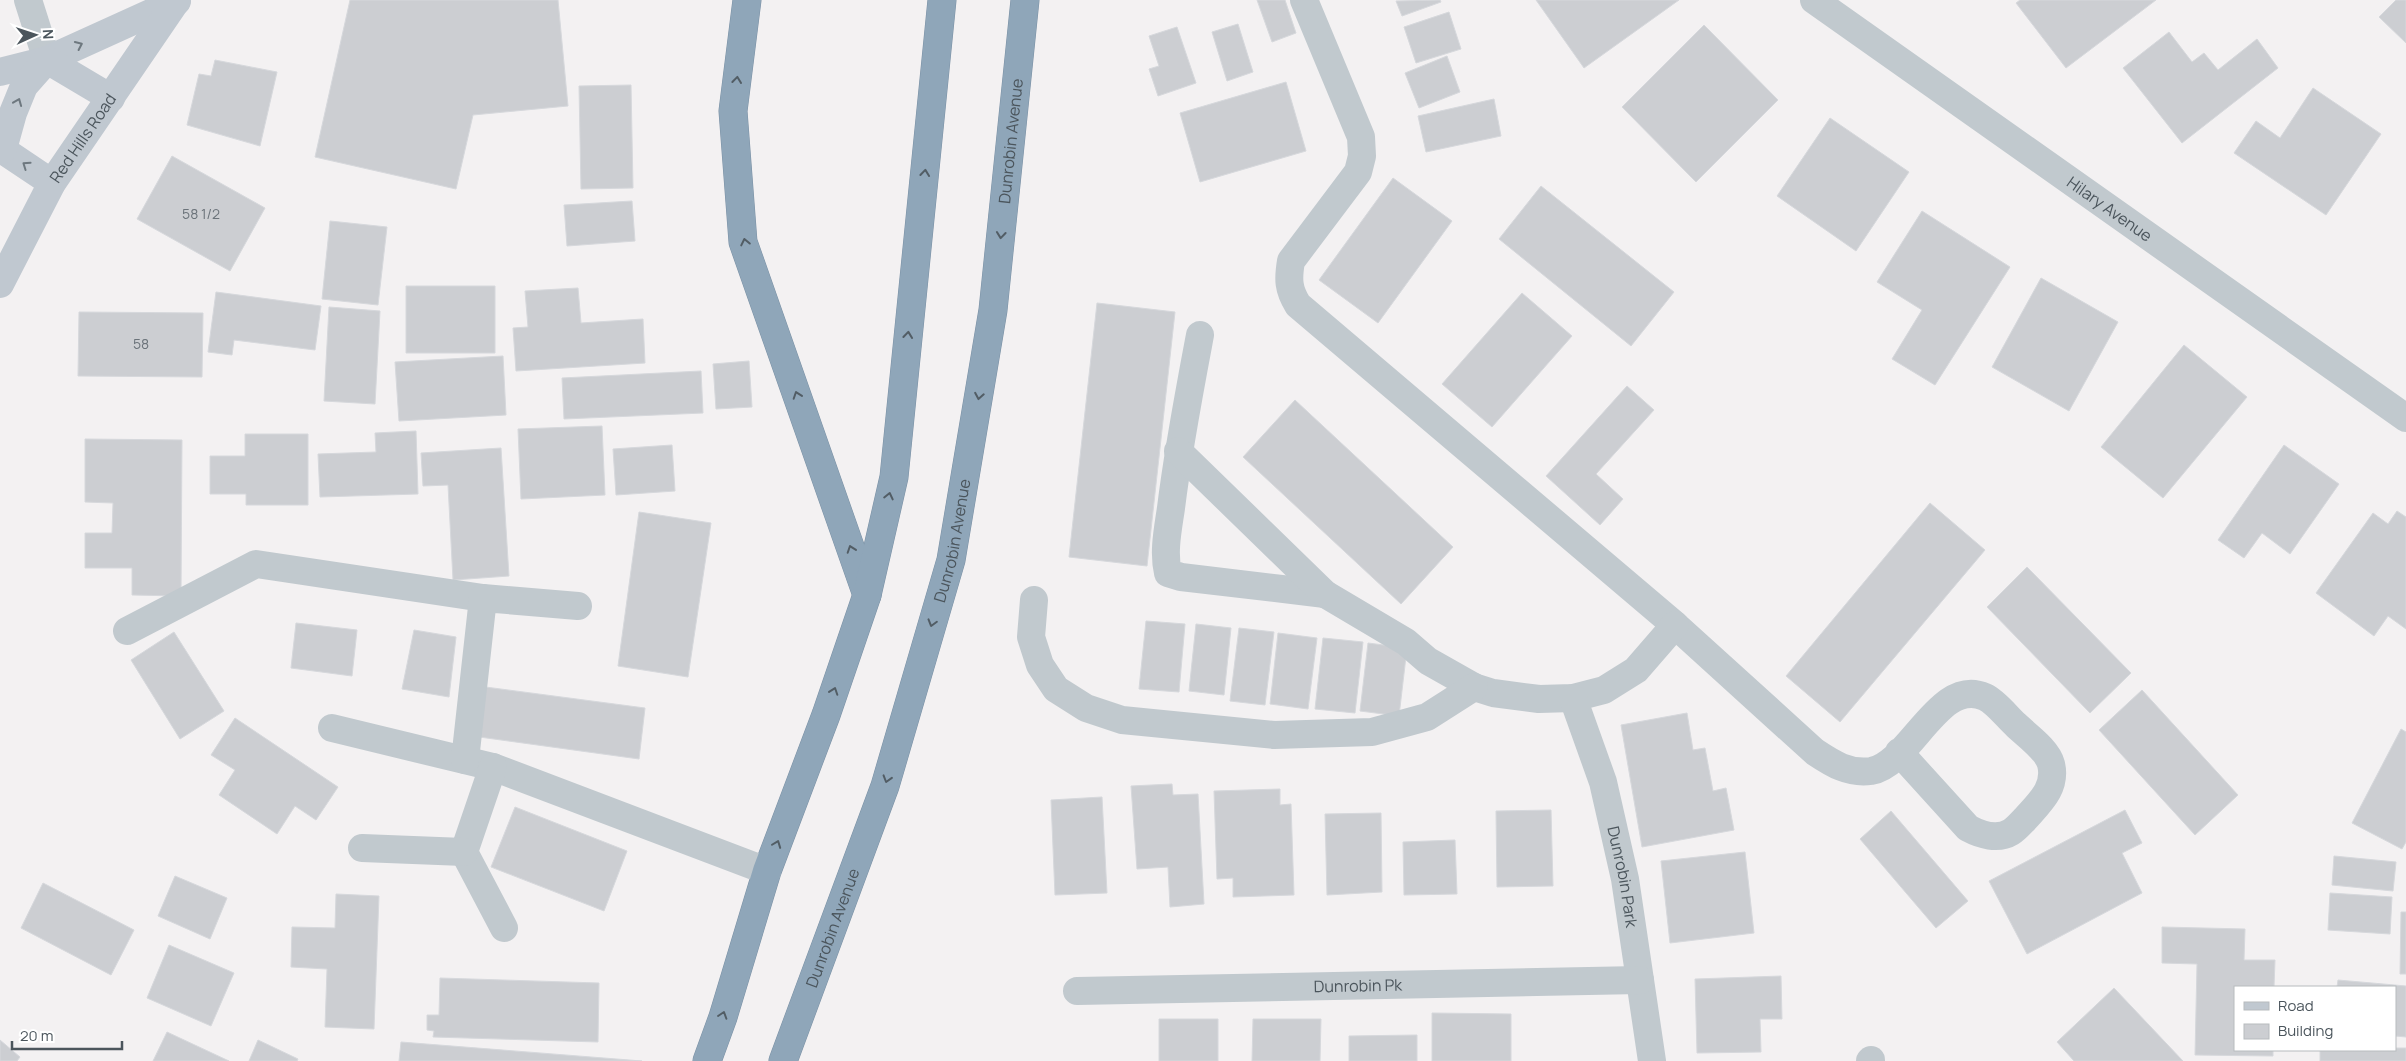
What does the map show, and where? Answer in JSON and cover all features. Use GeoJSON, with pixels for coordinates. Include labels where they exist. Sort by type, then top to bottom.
{"type":"FeatureCollection","features":[{"type":"Feature","properties":{"kind":"highway"},"geometry":{"type":"LineString","coordinates":[[747,0],[733,111],[744,242],[867,595]]}},
{"type":"Feature","properties":{"kind":"highway"},"geometry":{"type":"LineString","coordinates":[[707,1061],[723,1017],[767,871],[826,716],[867,595],[894,477],[942,0]]}},
{"type":"Feature","properties":{"kind":"highway","name":"Dunrobin Avenue"},"geometry":{"type":"LineString","coordinates":[[783,1061],[885,786],[951,560],[993,310],[1025,0]]}},
{"type":"Feature","properties":{"kind":"highway"},"geometry":{"type":"LineString","coordinates":[[1017,82],[1042,0]]}},
{"type":"Feature","properties":{"kind":"main road"},"geometry":{"type":"LineString","coordinates":[[0,72],[47,60],[177,0]]}},
{"type":"Feature","properties":{"kind":"main road","name":"Red Hills Road"},"geometry":{"type":"LineString","coordinates":[[0,284],[52,183],[177,0]]}},
{"type":"Feature","properties":{"kind":"main road"},"geometry":{"type":"LineString","coordinates":[[47,60],[111,98]]}},
{"type":"Feature","properties":{"kind":"main road"},"geometry":{"type":"LineString","coordinates":[[47,60],[24,86],[2,148],[52,183]]}},
{"type":"Feature","properties":{"kind":"street"},"geometry":{"type":"LineString","coordinates":[[28,0],[47,60]]}},
{"type":"Feature","properties":{"kind":"street"},"geometry":{"type":"LineString","coordinates":[[1304,0],[1361,137],[1362,156],[1358,172],[1292,261],[1288,277],[1290,292],[1298,304],[1675,626],[1815,752],[1836,766],[1854,771],[1872,771],[1887,764],[1945,705],[1958,696],[1973,693],[1987,698],[2042,750],[2051,763],[2052,781],[2046,796],[2011,832],[1996,836],[1981,835],[1968,828],[1899,752]]}},
{"type":"Feature","properties":{"kind":"street","name":"Hilary Avenue"},"geometry":{"type":"LineString","coordinates":[[1814,0],[2406,418]]}},
{"type":"Feature","properties":{"kind":"street"},"geometry":{"type":"LineString","coordinates":[[1200,335],[1178,451],[1166,546],[1165,563],[1168,573],[1181,577],[1325,594]]}},
{"type":"Feature","properties":{"kind":"street"},"geometry":{"type":"LineString","coordinates":[[1178,451],[1325,594],[1406,642],[1428,661],[1474,687],[1493,693],[1540,699],[1573,698],[1604,690],[1636,670],[1675,626]]}},
{"type":"Feature","properties":{"kind":"street"},"geometry":{"type":"LineString","coordinates":[[127,631],[256,564],[484,598],[578,606]]}},
{"type":"Feature","properties":{"kind":"street"},"geometry":{"type":"LineString","coordinates":[[464,760],[484,598]]}},
{"type":"Feature","properties":{"kind":"street"},"geometry":{"type":"LineString","coordinates":[[1034,600],[1031,637],[1040,665],[1056,689],[1086,708],[1122,720],[1274,735],[1372,732],[1427,717],[1474,687]]}},
{"type":"Feature","properties":{"kind":"street","name":"Dunrobin Park"},"geometry":{"type":"LineString","coordinates":[[1573,698],[1603,782],[1625,879],[1652,1061]]}},
{"type":"Feature","properties":{"kind":"street"},"geometry":{"type":"LineString","coordinates":[[332,728],[493,767],[767,871]]}},
{"type":"Feature","properties":{"kind":"street"},"geometry":{"type":"LineString","coordinates":[[493,767],[464,852],[504,928]]}},
{"type":"Feature","properties":{"kind":"street"},"geometry":{"type":"LineString","coordinates":[[362,848],[464,852]]}},
{"type":"Feature","properties":{"kind":"street","name":"Dunrobin Pk"},"geometry":{"type":"LineString","coordinates":[[1077,990],[1640,980]]}},
{"type":"Feature","properties":{"kind":"building"},"geometry":{"type":"Polygon","coordinates":[[[350,0],[558,0],[568,106],[473,115],[456,189],[315,157],[350,0]]]}},
{"type":"Feature","properties":{"kind":"building"},"geometry":{"type":"Polygon","coordinates":[[[1257,0],[1285,0],[1296,33],[1272,42],[1257,0]]]}},
{"type":"Feature","properties":{"kind":"building"},"geometry":{"type":"Polygon","coordinates":[[[1440,0],[1441,2],[1402,16],[1396,1],[1440,0]]]}},
{"type":"Feature","properties":{"kind":"building"},"geometry":{"type":"Polygon","coordinates":[[[1536,0],[1679,0],[1584,68],[1536,0]]]}},
{"type":"Feature","properties":{"kind":"building"},"geometry":{"type":"Polygon","coordinates":[[[2020,0],[2156,0],[2066,68],[2016,3],[2020,0]]]}},
{"type":"Feature","properties":{"kind":"building"},"geometry":{"type":"Polygon","coordinates":[[[2396,0],[2406,0],[2406,43],[2379,17],[2396,0]]]}},
{"type":"Feature","properties":{"kind":"building"},"geometry":{"type":"Polygon","coordinates":[[[1449,12],[1461,49],[1416,63],[1404,27],[1449,12]]]}},
{"type":"Feature","properties":{"kind":"building"},"geometry":{"type":"Polygon","coordinates":[[[1238,24],[1253,72],[1227,81],[1212,32],[1238,24]]]}},
{"type":"Feature","properties":{"kind":"building"},"geometry":{"type":"Polygon","coordinates":[[[1704,25],[1778,100],[1696,182],[1622,107],[1704,25]]]}},
{"type":"Feature","properties":{"kind":"building"},"geometry":{"type":"Polygon","coordinates":[[[1177,27],[1196,83],[1158,96],[1149,69],[1159,66],[1149,36],[1177,27]]]}},
{"type":"Feature","properties":{"kind":"building"},"geometry":{"type":"Polygon","coordinates":[[[2169,32],[2192,62],[2204,53],[2218,70],[2257,39],[2278,68],[2182,143],[2123,68],[2169,32]]]}},
{"type":"Feature","properties":{"kind":"building"},"geometry":{"type":"Polygon","coordinates":[[[1447,56],[1460,92],[1419,108],[1405,73],[1447,56]]]}},
{"type":"Feature","properties":{"kind":"building"},"geometry":{"type":"Polygon","coordinates":[[[215,60],[277,72],[260,146],[187,125],[199,74],[211,76],[215,60]]]}},
{"type":"Feature","properties":{"kind":"building"},"geometry":{"type":"Polygon","coordinates":[[[1286,82],[1306,151],[1200,182],[1180,113],[1286,82]]]}},
{"type":"Feature","properties":{"kind":"building"},"geometry":{"type":"Polygon","coordinates":[[[631,85],[633,188],[581,189],[579,86],[631,85]]]}},
{"type":"Feature","properties":{"kind":"building"},"geometry":{"type":"Polygon","coordinates":[[[2313,88],[2381,134],[2326,215],[2234,153],[2256,121],[2280,138],[2313,88]]]}},
{"type":"Feature","properties":{"kind":"building"},"geometry":{"type":"Polygon","coordinates":[[[1494,99],[1501,136],[1426,152],[1418,116],[1494,99]]]}},
{"type":"Feature","properties":{"kind":"building"},"geometry":{"type":"Polygon","coordinates":[[[1830,118],[1909,172],[1856,251],[1777,196],[1830,118]]]}},
{"type":"Feature","properties":{"kind":"building"},"geometry":{"type":"Polygon","coordinates":[[[172,156],[265,208],[230,271],[137,219],[172,156]]]}},
{"type":"Feature","properties":{"kind":"building"},"geometry":{"type":"Polygon","coordinates":[[[1393,178],[1452,221],[1378,323],[1319,280],[1393,178]]]}},
{"type":"Feature","properties":{"kind":"building"},"geometry":{"type":"Polygon","coordinates":[[[1541,186],[1674,292],[1631,346],[1499,239],[1541,186]]]}},
{"type":"Feature","properties":{"kind":"building"},"geometry":{"type":"Polygon","coordinates":[[[632,201],[635,241],[567,246],[564,205],[632,201]]]}},
{"type":"Feature","properties":{"kind":"building"},"geometry":{"type":"Polygon","coordinates":[[[1922,211],[2010,267],[1935,385],[1892,359],[1922,310],[1877,282],[1922,211]]]}},
{"type":"Feature","properties":{"kind":"building"},"geometry":{"type":"Polygon","coordinates":[[[330,221],[387,227],[378,305],[322,299],[330,221]]]}},
{"type":"Feature","properties":{"kind":"building"},"geometry":{"type":"Polygon","coordinates":[[[2041,278],[2118,322],[2069,411],[1992,367],[2041,278]]]}},
{"type":"Feature","properties":{"kind":"building"},"geometry":{"type":"Polygon","coordinates":[[[406,286],[495,286],[495,353],[406,353],[406,286]]]}},
{"type":"Feature","properties":{"kind":"building"},"geometry":{"type":"Polygon","coordinates":[[[578,288],[581,323],[643,319],[645,363],[516,371],[513,328],[528,327],[525,291],[578,288]]]}},
{"type":"Feature","properties":{"kind":"building"},"geometry":{"type":"Polygon","coordinates":[[[216,292],[321,306],[315,350],[234,340],[232,355],[208,352],[216,292]]]}},
{"type":"Feature","properties":{"kind":"building"},"geometry":{"type":"Polygon","coordinates":[[[1522,293],[1572,336],[1492,427],[1442,384],[1522,293]]]}},
{"type":"Feature","properties":{"kind":"building"},"geometry":{"type":"Polygon","coordinates":[[[1097,303],[1175,312],[1147,566],[1069,557],[1097,303]]]}},
{"type":"Feature","properties":{"kind":"building"},"geometry":{"type":"Polygon","coordinates":[[[329,307],[380,311],[375,404],[324,401],[329,307]]]}},
{"type":"Feature","properties":{"kind":"building"},"geometry":{"type":"Polygon","coordinates":[[[79,312],[203,313],[202,377],[78,376],[79,312]]]}},
{"type":"Feature","properties":{"kind":"building"},"geometry":{"type":"Polygon","coordinates":[[[2184,345],[2247,397],[2163,498],[2101,447],[2184,345]]]}},
{"type":"Feature","properties":{"kind":"building"},"geometry":{"type":"Polygon","coordinates":[[[503,356],[506,415],[399,421],[395,362],[503,356]]]}},
{"type":"Feature","properties":{"kind":"building"},"geometry":{"type":"Polygon","coordinates":[[[749,361],[752,407],[716,409],[713,364],[749,361]]]}},
{"type":"Feature","properties":{"kind":"building"},"geometry":{"type":"Polygon","coordinates":[[[701,371],[703,413],[564,419],[562,378],[701,371]]]}},
{"type":"Feature","properties":{"kind":"building"},"geometry":{"type":"Polygon","coordinates":[[[1627,386],[1654,410],[1596,474],[1623,499],[1600,525],[1546,476],[1627,386]]]}},
{"type":"Feature","properties":{"kind":"building"},"geometry":{"type":"Polygon","coordinates":[[[1295,400],[1453,547],[1401,604],[1243,457],[1295,400]]]}},
{"type":"Feature","properties":{"kind":"building"},"geometry":{"type":"Polygon","coordinates":[[[602,426],[605,495],[521,499],[518,429],[602,426]]]}},
{"type":"Feature","properties":{"kind":"building"},"geometry":{"type":"Polygon","coordinates":[[[416,431],[418,494],[320,497],[318,454],[376,452],[375,433],[416,431]]]}},
{"type":"Feature","properties":{"kind":"building"},"geometry":{"type":"Polygon","coordinates":[[[245,434],[308,434],[308,505],[246,505],[246,494],[210,494],[210,456],[245,456],[245,434]]]}},
{"type":"Feature","properties":{"kind":"building"},"geometry":{"type":"Polygon","coordinates":[[[85,439],[182,440],[181,596],[132,595],[132,568],[85,568],[85,533],[112,533],[113,503],[85,502],[85,439]]]}},
{"type":"Feature","properties":{"kind":"building"},"geometry":{"type":"Polygon","coordinates":[[[672,445],[675,491],[616,495],[613,449],[672,445]]]}},
{"type":"Feature","properties":{"kind":"building"},"geometry":{"type":"Polygon","coordinates":[[[2284,445],[2339,484],[2290,554],[2262,533],[2244,558],[2218,540],[2284,445]]]}},
{"type":"Feature","properties":{"kind":"building"},"geometry":{"type":"Polygon","coordinates":[[[501,448],[509,576],[453,580],[448,485],[423,486],[421,453],[501,448]]]}},
{"type":"Feature","properties":{"kind":"building"},"geometry":{"type":"Polygon","coordinates":[[[1930,503],[1985,550],[1840,722],[1786,676],[1930,503]]]}},
{"type":"Feature","properties":{"kind":"building"},"geometry":{"type":"Polygon","coordinates":[[[2397,511],[2406,517],[2406,629],[2388,616],[2374,636],[2316,593],[2373,513],[2388,524],[2397,511]]]}},
{"type":"Feature","properties":{"kind":"building"},"geometry":{"type":"Polygon","coordinates":[[[639,512],[711,523],[688,677],[618,666],[639,512]]]}},
{"type":"Feature","properties":{"kind":"building"},"geometry":{"type":"Polygon","coordinates":[[[2027,567],[2131,673],[2090,713],[1987,607],[2027,567]]]}},
{"type":"Feature","properties":{"kind":"building"},"geometry":{"type":"Polygon","coordinates":[[[1146,621],[1185,624],[1179,692],[1139,689],[1146,621]]]}},
{"type":"Feature","properties":{"kind":"building"},"geometry":{"type":"Polygon","coordinates":[[[296,623],[357,630],[352,676],[291,668],[296,623]]]}},
{"type":"Feature","properties":{"kind":"building"},"geometry":{"type":"Polygon","coordinates":[[[1196,624],[1231,628],[1224,695],[1189,691],[1196,624]]]}},
{"type":"Feature","properties":{"kind":"building"},"geometry":{"type":"Polygon","coordinates":[[[1239,628],[1274,632],[1265,705],[1230,701],[1239,628]]]}},
{"type":"Feature","properties":{"kind":"building"},"geometry":{"type":"Polygon","coordinates":[[[414,630],[456,637],[449,697],[402,689],[414,630]]]}},
{"type":"Feature","properties":{"kind":"building"},"geometry":{"type":"Polygon","coordinates":[[[174,632],[224,711],[180,739],[131,660],[174,632]]]}},
{"type":"Feature","properties":{"kind":"building"},"geometry":{"type":"Polygon","coordinates":[[[1278,633],[1317,638],[1308,709],[1270,704],[1278,633]]]}},
{"type":"Feature","properties":{"kind":"building"},"geometry":{"type":"Polygon","coordinates":[[[1323,638],[1363,642],[1355,713],[1315,709],[1323,638]]]}},
{"type":"Feature","properties":{"kind":"building"},"geometry":{"type":"Polygon","coordinates":[[[1368,643],[1407,648],[1399,716],[1360,711],[1368,643]]]}},
{"type":"Feature","properties":{"kind":"building"},"geometry":{"type":"Polygon","coordinates":[[[478,686],[645,708],[639,759],[472,736],[478,686]]]}},
{"type":"Feature","properties":{"kind":"building"},"geometry":{"type":"Polygon","coordinates":[[[2142,690],[2238,795],[2195,835],[2099,730],[2142,690]]]}},
{"type":"Feature","properties":{"kind":"building"},"geometry":{"type":"Polygon","coordinates":[[[1687,713],[1693,750],[1705,748],[1713,791],[1726,788],[1734,830],[1642,847],[1621,725],[1687,713]]]}},
{"type":"Feature","properties":{"kind":"building"},"geometry":{"type":"Polygon","coordinates":[[[235,718],[338,787],[316,820],[295,806],[277,834],[219,795],[235,770],[211,755],[235,718]]]}},
{"type":"Feature","properties":{"kind":"building"},"geometry":{"type":"Polygon","coordinates":[[[2401,729],[2406,732],[2406,842],[2402,849],[2352,823],[2401,729]]]}},
{"type":"Feature","properties":{"kind":"building"},"geometry":{"type":"Polygon","coordinates":[[[1172,784],[1173,795],[1198,794],[1204,904],[1170,907],[1168,867],[1137,869],[1131,786],[1172,784]]]}},
{"type":"Feature","properties":{"kind":"building"},"geometry":{"type":"Polygon","coordinates":[[[1280,789],[1280,805],[1291,804],[1294,895],[1233,897],[1233,878],[1217,879],[1214,791],[1280,789]]]}},
{"type":"Feature","properties":{"kind":"building"},"geometry":{"type":"Polygon","coordinates":[[[1102,797],[1107,893],[1055,895],[1051,800],[1102,797]]]}},
{"type":"Feature","properties":{"kind":"building"},"geometry":{"type":"Polygon","coordinates":[[[515,807],[627,851],[604,911],[491,867],[515,807]]]}},
{"type":"Feature","properties":{"kind":"building"},"geometry":{"type":"Polygon","coordinates":[[[1551,810],[1553,886],[1497,887],[1496,811],[1551,810]]]}},
{"type":"Feature","properties":{"kind":"building"},"geometry":{"type":"Polygon","coordinates":[[[2125,810],[2142,843],[2122,853],[2142,893],[2027,954],[1989,881],[2125,810]]]}},
{"type":"Feature","properties":{"kind":"building"},"geometry":{"type":"Polygon","coordinates":[[[1891,811],[1968,901],[1936,928],[1860,839],[1891,811]]]}},
{"type":"Feature","properties":{"kind":"building"},"geometry":{"type":"Polygon","coordinates":[[[1381,813],[1382,892],[1327,895],[1325,814],[1381,813]]]}},
{"type":"Feature","properties":{"kind":"building"},"geometry":{"type":"Polygon","coordinates":[[[1455,840],[1457,894],[1404,895],[1403,842],[1455,840]]]}},
{"type":"Feature","properties":{"kind":"building"},"geometry":{"type":"Polygon","coordinates":[[[1745,852],[1754,933],[1670,943],[1661,861],[1745,852]]]}},
{"type":"Feature","properties":{"kind":"building"},"geometry":{"type":"Polygon","coordinates":[[[2334,856],[2396,862],[2393,891],[2332,885],[2334,856]]]}},
{"type":"Feature","properties":{"kind":"building"},"geometry":{"type":"Polygon","coordinates":[[[175,876],[227,898],[210,939],[158,916],[175,876]]]}},
{"type":"Feature","properties":{"kind":"building"},"geometry":{"type":"Polygon","coordinates":[[[43,883],[134,930],[111,975],[21,928],[43,883]]]}},
{"type":"Feature","properties":{"kind":"building"},"geometry":{"type":"Polygon","coordinates":[[[2330,893],[2392,897],[2390,934],[2328,930],[2330,893]]]}},
{"type":"Feature","properties":{"kind":"building"},"geometry":{"type":"Polygon","coordinates":[[[336,894],[379,896],[374,1029],[325,1027],[327,969],[291,967],[292,927],[335,928],[336,894]]]}},
{"type":"Feature","properties":{"kind":"building"},"geometry":{"type":"Polygon","coordinates":[[[2401,912],[2406,912],[2406,974],[2400,974],[2401,912]]]}},
{"type":"Feature","properties":{"kind":"building"},"geometry":{"type":"Polygon","coordinates":[[[2162,927],[2245,929],[2244,960],[2275,960],[2274,986],[2234,986],[2234,1051],[2273,1051],[2273,1056],[2195,1055],[2197,964],[2162,963],[2162,927]]]}},
{"type":"Feature","properties":{"kind":"building"},"geometry":{"type":"Polygon","coordinates":[[[169,945],[234,973],[211,1026],[147,998],[169,945]]]}},
{"type":"Feature","properties":{"kind":"building"},"geometry":{"type":"Polygon","coordinates":[[[1781,976],[1782,1019],[1760,1019],[1761,1052],[1697,1053],[1695,979],[1781,976]]]}},
{"type":"Feature","properties":{"kind":"building"},"geometry":{"type":"Polygon","coordinates":[[[440,978],[599,983],[598,1042],[433,1037],[434,1031],[427,1030],[427,1015],[439,1015],[440,978]]]}},
{"type":"Feature","properties":{"kind":"building"},"geometry":{"type":"Polygon","coordinates":[[[2338,980],[2406,986],[2406,1037],[2396,1036],[2396,986],[2337,986],[2338,980]]]}},
{"type":"Feature","properties":{"kind":"building"},"geometry":{"type":"Polygon","coordinates":[[[2114,988],[2183,1061],[2074,1061],[2057,1042],[2114,988]]]}},
{"type":"Feature","properties":{"kind":"building"},"geometry":{"type":"Polygon","coordinates":[[[1432,1013],[1511,1014],[1511,1061],[1432,1061],[1432,1013]]]}},
{"type":"Feature","properties":{"kind":"building"},"geometry":{"type":"Polygon","coordinates":[[[1159,1019],[1218,1019],[1218,1061],[1159,1061],[1159,1019]]]}},
{"type":"Feature","properties":{"kind":"building"},"geometry":{"type":"Polygon","coordinates":[[[1253,1019],[1321,1019],[1320,1061],[1252,1061],[1253,1019]]]}},
{"type":"Feature","properties":{"kind":"building"},"geometry":{"type":"Polygon","coordinates":[[[167,1032],[229,1061],[153,1061],[167,1032]]]}},
{"type":"Feature","properties":{"kind":"building"},"geometry":{"type":"Polygon","coordinates":[[[1417,1035],[1417,1061],[1349,1061],[1349,1036],[1417,1035]]]}},
{"type":"Feature","properties":{"kind":"building"},"geometry":{"type":"Polygon","coordinates":[[[0,1040],[20,1057],[17,1061],[0,1061],[0,1040]]]}},
{"type":"Feature","properties":{"kind":"building"},"geometry":{"type":"Polygon","coordinates":[[[258,1040],[298,1059],[297,1061],[249,1061],[258,1040]]]}},
{"type":"Feature","properties":{"kind":"building"},"geometry":{"type":"Polygon","coordinates":[[[401,1042],[642,1061],[399,1061],[401,1042]]]}},
{"type":"Feature","properties":{"kind":"building"},"geometry":{"type":"Polygon","coordinates":[[[2396,1048],[2406,1048],[2406,1061],[2320,1061],[2320,1051],[2396,1051],[2396,1048]]]}}]}
